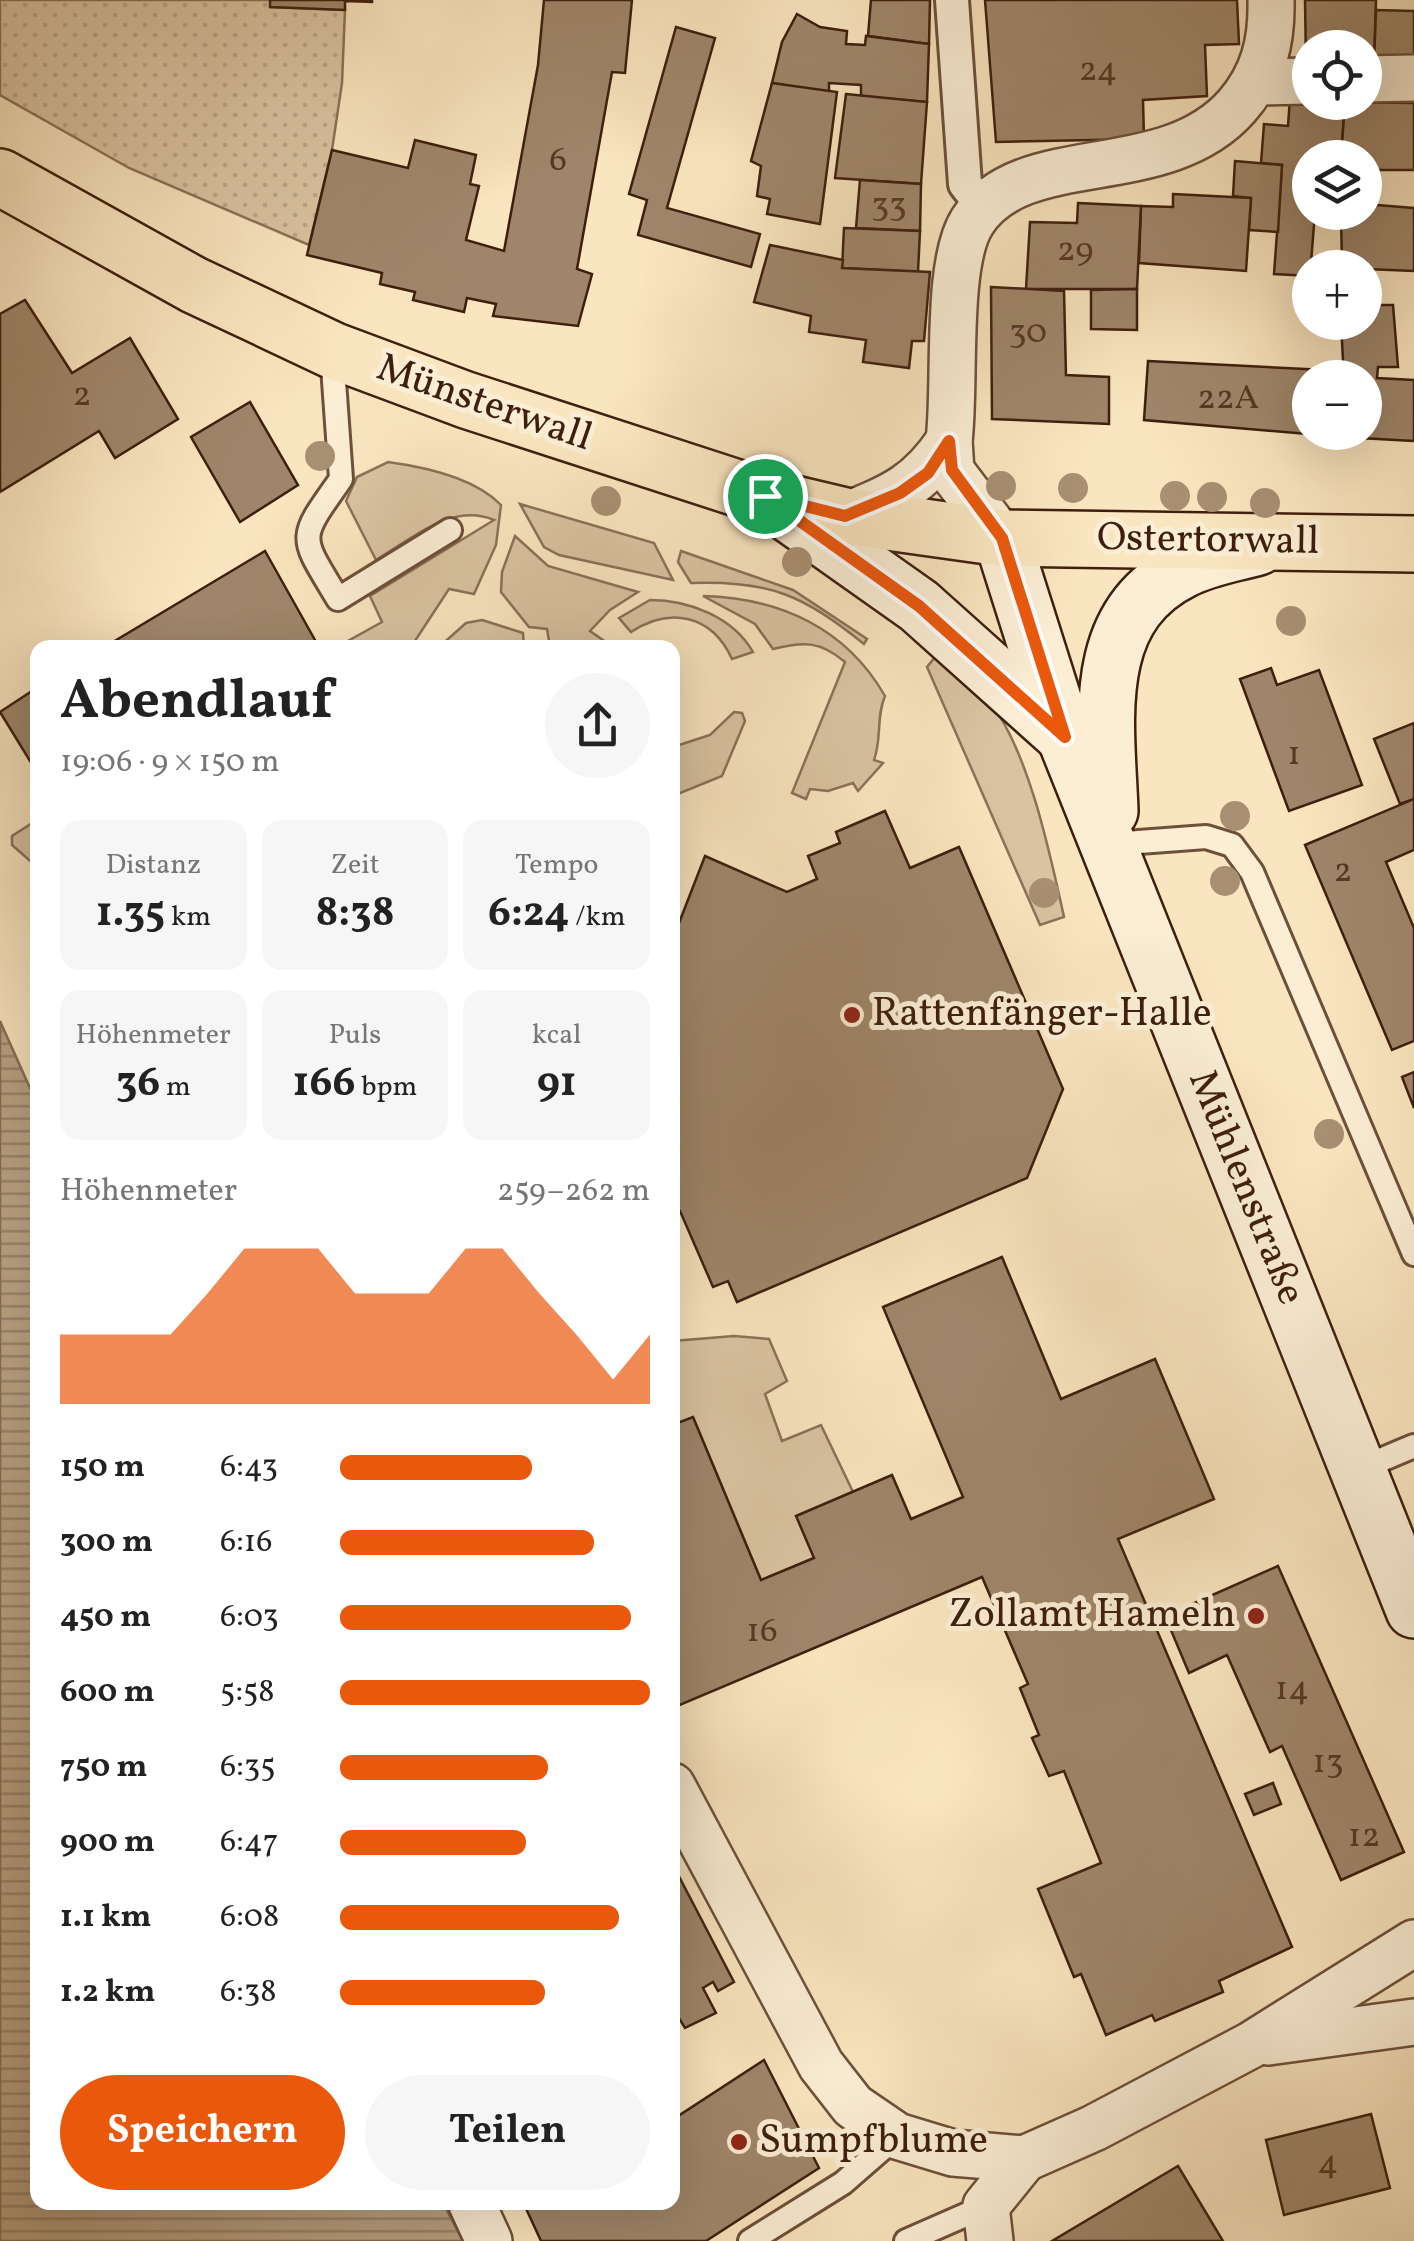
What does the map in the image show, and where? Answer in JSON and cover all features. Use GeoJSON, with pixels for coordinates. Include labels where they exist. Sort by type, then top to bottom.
{"type":"FeatureCollection","features":[{"type":"Feature","properties":{"kind":"main road","name":"Münsterwall"},"geometry":{"type":"LineString","coordinates":[[3,187],[332,350],[466,400],[765,496],[845,516],[1002,538]]}},
{"type":"Feature","properties":{"kind":"main road"},"geometry":{"type":"LineString","coordinates":[[765,496],[919,606],[1065,737]]}},
{"type":"Feature","properties":{"kind":"main road","name":"Ostertorwall"},"geometry":{"type":"LineString","coordinates":[[1002,538],[1414,544]]}},
{"type":"Feature","properties":{"kind":"main road","name":"Mühlenstraße"},"geometry":{"type":"LineString","coordinates":[[1002,538],[1065,737],[1112,844],[1414,1610]]}},
{"type":"Feature","properties":{"kind":"main road"},"geometry":{"type":"LineString","coordinates":[[1112,844],[1106,691],[1115,644],[1128,618],[1147,595],[1181,571],[1276,542]]}},
{"type":"Feature","properties":{"kind":"street"},"geometry":{"type":"LineString","coordinates":[[952,0],[964,184],[984,206]]}},
{"type":"Feature","properties":{"kind":"street"},"geometry":{"type":"LineString","coordinates":[[1002,538],[952,470],[949,441],[960,244],[984,206],[1015,185],[1062,170],[1182,148],[1223,122],[1257,82],[1268,47],[1271,0]]}},
{"type":"Feature","properties":{"kind":"street"},"geometry":{"type":"LineString","coordinates":[[1382,79],[1414,78]]}},
{"type":"Feature","properties":{"kind":"street"},"geometry":{"type":"LineString","coordinates":[[1257,82],[1292,81]]}},
{"type":"Feature","properties":{"kind":"street"},"geometry":{"type":"LineString","coordinates":[[845,516],[928,473],[949,441]]}},
{"type":"Feature","properties":{"kind":"street"},"geometry":{"type":"LineString","coordinates":[[680,1801],[821,2065],[853,2106],[897,2136],[953,2154],[1024,2159],[1094,2128],[1251,2045],[1414,1943]]}},
{"type":"Feature","properties":{"kind":"street"},"geometry":{"type":"LineString","coordinates":[[1251,2045],[1414,2022]]}},
{"type":"Feature","properties":{"kind":"street"},"geometry":{"type":"LineString","coordinates":[[988,2224],[1024,2159]]}},
{"type":"Feature","properties":{"kind":"street"},"geometry":{"type":"LineString","coordinates":[[474,2210],[488,2241]]}},
{"type":"Feature","properties":{"kind":"lane"},"geometry":{"type":"LineString","coordinates":[[332,350],[342,480],[307,527],[306,547],[338,598],[450,530]]}},
{"type":"Feature","properties":{"kind":"lane"},"geometry":{"type":"LineString","coordinates":[[1112,844],[1206,836],[1232,846],[1252,872],[1414,1254]]}},
{"type":"Feature","properties":{"kind":"lane"},"geometry":{"type":"LineString","coordinates":[[1357,1470],[1414,1446]]}},
{"type":"Feature","properties":{"kind":"lane"},"geometry":{"type":"LineString","coordinates":[[750,2241],[843,2184],[897,2136]]}},
{"type":"Feature","properties":{"kind":"lane"},"geometry":{"type":"LineString","coordinates":[[906,2241],[988,2224]]}},
{"type":"Feature","properties":{"kind":"shaded area"},"geometry":{"type":"Polygon","coordinates":[[[0,0],[270,0],[271,7],[345,10],[342,83],[332,150],[309,245],[129,168],[0,95],[0,0]]]}},
{"type":"Feature","properties":{"kind":"shaded area"},"geometry":{"type":"Polygon","coordinates":[[[388,462],[418,467],[478,488],[501,505],[496,545],[474,594],[449,589],[416,640],[350,640],[382,622],[370,596],[494,520],[478,516],[448,519],[376,560],[346,501],[357,477],[388,462]]]}},
{"type":"Feature","properties":{"kind":"shaded area"},"geometry":{"type":"Polygon","coordinates":[[[520,504],[654,543],[673,580],[559,555],[544,547],[520,504]]]}},
{"type":"Feature","properties":{"kind":"shaded area"},"geometry":{"type":"Polygon","coordinates":[[[515,536],[548,566],[638,592],[610,610],[590,631],[603,640],[549,640],[547,629],[529,627],[501,592],[502,572],[515,536]]]}},
{"type":"Feature","properties":{"kind":"shaded area"},"geometry":{"type":"Polygon","coordinates":[[[681,551],[793,590],[867,639],[864,644],[822,613],[784,594],[742,584],[691,583],[678,562],[681,551]]]}},
{"type":"Feature","properties":{"kind":"shaded area"},"geometry":{"type":"Polygon","coordinates":[[[703,596],[758,603],[808,621],[831,635],[869,672],[885,696],[874,760],[883,763],[858,791],[853,783],[828,791],[810,789],[806,799],[792,793],[845,662],[828,650],[811,645],[773,649],[755,624],[703,596]]]}},
{"type":"Feature","properties":{"kind":"shaded area"},"geometry":{"type":"Polygon","coordinates":[[[650,600],[680,603],[709,613],[734,629],[753,652],[732,659],[713,633],[689,619],[660,619],[631,632],[619,618],[650,600]]]}},
{"type":"Feature","properties":{"kind":"shaded area"},"geometry":{"type":"Polygon","coordinates":[[[482,620],[523,633],[524,640],[447,640],[466,623],[482,620]]]}},
{"type":"Feature","properties":{"kind":"shaded area"},"geometry":{"type":"Polygon","coordinates":[[[936,656],[985,695],[1004,723],[1027,775],[1064,917],[1040,925],[927,667],[936,656]]]}},
{"type":"Feature","properties":{"kind":"shaded area"},"geometry":{"type":"Polygon","coordinates":[[[734,712],[742,713],[745,721],[722,776],[680,793],[680,745],[710,735],[734,712]]]}},
{"type":"Feature","properties":{"kind":"shaded area"},"geometry":{"type":"Polygon","coordinates":[[[30,824],[30,861],[12,845],[12,836],[30,824]]]}},
{"type":"Feature","properties":{"kind":"shaded area"},"geometry":{"type":"Polygon","coordinates":[[[0,1021],[30,1088],[30,2210],[447,2210],[463,2241],[0,2241],[0,1021]]]}},
{"type":"Feature","properties":{"kind":"shaded area"},"geometry":{"type":"Polygon","coordinates":[[[734,1336],[769,1339],[787,1381],[765,1394],[782,1441],[821,1425],[853,1492],[814,1558],[761,1580],[693,1417],[680,1422],[680,1340],[734,1336]]]}},
{"type":"Feature","properties":{"kind":"building"},"geometry":{"type":"Polygon","coordinates":[[[270,0],[372,0],[372,2],[345,1],[345,10],[270,7],[270,0]]]}},
{"type":"Feature","properties":{"kind":"building"},"geometry":{"type":"Polygon","coordinates":[[[544,0],[632,0],[625,73],[612,72],[577,269],[592,274],[578,326],[493,316],[496,304],[467,298],[464,312],[413,300],[415,292],[380,284],[382,273],[307,255],[332,150],[408,168],[415,140],[476,155],[470,184],[479,186],[466,240],[504,251],[538,65],[544,0]]]}},
{"type":"Feature","properties":{"kind":"building"},"geometry":{"type":"Polygon","coordinates":[[[871,0],[930,0],[929,44],[868,36],[871,0]]]}},
{"type":"Feature","properties":{"kind":"building"},"geometry":{"type":"Polygon","coordinates":[[[985,0],[1237,0],[1239,44],[1205,45],[1207,96],[1143,100],[1144,139],[996,142],[985,0]]]}},
{"type":"Feature","properties":{"kind":"building"},"geometry":{"type":"Polygon","coordinates":[[[1305,0],[1376,0],[1375,30],[1305,30],[1305,0]]]}},
{"type":"Feature","properties":{"kind":"building"},"geometry":{"type":"Polygon","coordinates":[[[1376,10],[1414,11],[1414,64],[1382,64],[1382,30],[1375,30],[1376,10]]]}},
{"type":"Feature","properties":{"kind":"building"},"geometry":{"type":"Polygon","coordinates":[[[797,14],[820,27],[847,31],[846,44],[865,45],[866,36],[929,44],[927,102],[861,96],[861,85],[829,83],[829,93],[772,83],[782,42],[797,14]]]}},
{"type":"Feature","properties":{"kind":"building"},"geometry":{"type":"Polygon","coordinates":[[[676,27],[715,38],[667,208],[760,234],[751,267],[638,235],[647,200],[629,194],[676,27]]]}},
{"type":"Feature","properties":{"kind":"building"},"geometry":{"type":"Polygon","coordinates":[[[772,83],[837,92],[820,224],[767,214],[770,199],[757,196],[761,166],[751,161],[772,83]]]}},
{"type":"Feature","properties":{"kind":"building"},"geometry":{"type":"Polygon","coordinates":[[[846,94],[927,102],[921,184],[835,178],[846,94]]]}},
{"type":"Feature","properties":{"kind":"building"},"geometry":{"type":"Polygon","coordinates":[[[1290,98],[1292,120],[1344,120],[1342,140],[1292,140],[1292,230],[1314,230],[1312,250],[1292,250],[1292,275],[1274,274],[1282,165],[1261,163],[1264,124],[1288,126],[1290,98]]]}},
{"type":"Feature","properties":{"kind":"building"},"geometry":{"type":"Polygon","coordinates":[[[1382,103],[1414,103],[1414,170],[1382,170],[1382,140],[1342,140],[1344,120],[1382,120],[1382,103]]]}},
{"type":"Feature","properties":{"kind":"building"},"geometry":{"type":"Polygon","coordinates":[[[1235,161],[1282,165],[1278,232],[1249,230],[1251,198],[1233,196],[1235,161]]]}},
{"type":"Feature","properties":{"kind":"building"},"geometry":{"type":"Polygon","coordinates":[[[860,180],[921,184],[920,231],[856,228],[860,180]]]}},
{"type":"Feature","properties":{"kind":"building"},"geometry":{"type":"Polygon","coordinates":[[[1173,194],[1251,198],[1246,271],[1139,263],[1141,206],[1173,207],[1173,194]]]}},
{"type":"Feature","properties":{"kind":"building"},"geometry":{"type":"Polygon","coordinates":[[[1078,203],[1141,206],[1137,289],[1026,289],[1030,222],[1077,223],[1078,203]]]}},
{"type":"Feature","properties":{"kind":"building"},"geometry":{"type":"Polygon","coordinates":[[[1382,205],[1414,208],[1414,271],[1382,270],[1382,250],[1342,250],[1341,230],[1382,230],[1382,205]]]}},
{"type":"Feature","properties":{"kind":"building"},"geometry":{"type":"Polygon","coordinates":[[[844,228],[920,231],[918,272],[842,268],[844,228]]]}},
{"type":"Feature","properties":{"kind":"building"},"geometry":{"type":"Polygon","coordinates":[[[770,245],[843,260],[842,268],[930,272],[924,341],[912,341],[909,368],[863,362],[866,340],[809,332],[811,316],[754,302],[770,245]]]}},
{"type":"Feature","properties":{"kind":"building"},"geometry":{"type":"Polygon","coordinates":[[[991,287],[1064,291],[1066,375],[1109,377],[1109,424],[992,419],[991,287]]]}},
{"type":"Feature","properties":{"kind":"building"},"geometry":{"type":"Polygon","coordinates":[[[1137,289],[1137,330],[1091,329],[1091,290],[1137,289]]]}},
{"type":"Feature","properties":{"kind":"building"},"geometry":{"type":"Polygon","coordinates":[[[25,300],[72,373],[130,338],[178,419],[115,458],[99,431],[0,492],[0,314],[25,300]]]}},
{"type":"Feature","properties":{"kind":"building"},"geometry":{"type":"Polygon","coordinates":[[[1382,305],[1393,305],[1398,367],[1382,367],[1382,360],[1343,360],[1342,340],[1382,340],[1382,305]]]}},
{"type":"Feature","properties":{"kind":"building"},"geometry":{"type":"Polygon","coordinates":[[[1148,361],[1292,368],[1292,433],[1144,420],[1148,361]]]}},
{"type":"Feature","properties":{"kind":"building"},"geometry":{"type":"Polygon","coordinates":[[[1382,378],[1414,380],[1414,441],[1382,439],[1382,378]]]}},
{"type":"Feature","properties":{"kind":"building"},"geometry":{"type":"Polygon","coordinates":[[[250,402],[298,485],[240,522],[191,437],[250,402]]]}},
{"type":"Feature","properties":{"kind":"building"},"geometry":{"type":"Polygon","coordinates":[[[265,551],[315,640],[116,640],[265,551]]]}},
{"type":"Feature","properties":{"kind":"building"},"geometry":{"type":"Polygon","coordinates":[[[1271,668],[1277,685],[1319,670],[1362,785],[1289,811],[1240,679],[1271,668]]]}},
{"type":"Feature","properties":{"kind":"building"},"geometry":{"type":"Polygon","coordinates":[[[30,692],[30,761],[0,712],[30,692]]]}},
{"type":"Feature","properties":{"kind":"building"},"geometry":{"type":"Polygon","coordinates":[[[1414,723],[1414,799],[1400,804],[1374,739],[1414,723]]]}},
{"type":"Feature","properties":{"kind":"building"},"geometry":{"type":"Polygon","coordinates":[[[1414,799],[1414,850],[1386,862],[1414,928],[1414,1041],[1392,1050],[1305,845],[1414,799]]]}},
{"type":"Feature","properties":{"kind":"building","name":"Rattenfänger-Halle"},"geometry":{"type":"Polygon","coordinates":[[[885,811],[910,868],[959,847],[1063,1089],[1027,1178],[737,1302],[728,1281],[713,1287],[680,1211],[680,920],[705,856],[787,892],[817,879],[808,856],[840,843],[836,832],[885,811]]]}},
{"type":"Feature","properties":{"kind":"building"},"geometry":{"type":"Polygon","coordinates":[[[1414,1072],[1414,1108],[1402,1077],[1414,1072]]]}},
{"type":"Feature","properties":{"kind":"building"},"geometry":{"type":"Polygon","coordinates":[[[1002,1257],[1061,1399],[1155,1359],[1214,1499],[1118,1539],[1292,1947],[1219,1981],[1223,1992],[1155,2021],[1152,2015],[1106,2035],[1081,1974],[1074,1977],[1038,1889],[1101,1863],[1064,1771],[1049,1776],[1032,1738],[1039,1735],[1020,1688],[1028,1684],[982,1577],[680,1705],[680,1422],[693,1417],[761,1580],[814,1558],[796,1516],[892,1475],[911,1519],[963,1497],[883,1307],[1002,1257]]]}},
{"type":"Feature","properties":{"kind":"building"},"geometry":{"type":"Polygon","coordinates":[[[1278,1566],[1404,1852],[1341,1880],[1282,1746],[1270,1752],[1227,1655],[1189,1673],[1165,1616],[1278,1566]]]}},
{"type":"Feature","properties":{"kind":"building"},"geometry":{"type":"Polygon","coordinates":[[[1273,1783],[1281,1804],[1254,1815],[1245,1794],[1273,1783]]]}},
{"type":"Feature","properties":{"kind":"building"},"geometry":{"type":"Polygon","coordinates":[[[680,1878],[734,1982],[718,1991],[713,1982],[703,1988],[716,2013],[685,2028],[680,2020],[680,1878]]]}},
{"type":"Feature","properties":{"kind":"building","name":"Sumpfblume"},"geometry":{"type":"Polygon","coordinates":[[[764,2060],[819,2168],[706,2241],[541,2241],[527,2210],[680,2210],[680,2115],[764,2060]]]}},
{"type":"Feature","properties":{"kind":"building"},"geometry":{"type":"Polygon","coordinates":[[[1371,2114],[1390,2188],[1284,2215],[1266,2140],[1371,2114]]]}},
{"type":"Feature","properties":{"kind":"building"},"geometry":{"type":"Polygon","coordinates":[[[1178,2166],[1223,2241],[1052,2241],[1178,2166]]]}},
{"type":"Feature","properties":{"kind":"place","name":"Rattenfänger-Halle"},"geometry":{"type":"Point","coordinates":[852,1015]}},
{"type":"Feature","properties":{"kind":"place","name":"Zollamt Hameln"},"geometry":{"type":"Point","coordinates":[1256,1616]}},
{"type":"Feature","properties":{"kind":"place","name":"Sumpfblume"},"geometry":{"type":"Point","coordinates":[739,2142]}},
{"type":"Feature","properties":{"kind":"route"},"geometry":{"type":"LineString","coordinates":[[949,441],[952,470],[964,494],[1002,538],[1065,737],[919,606],[765,496],[845,516],[900,493],[928,473],[949,441]]}}]}
